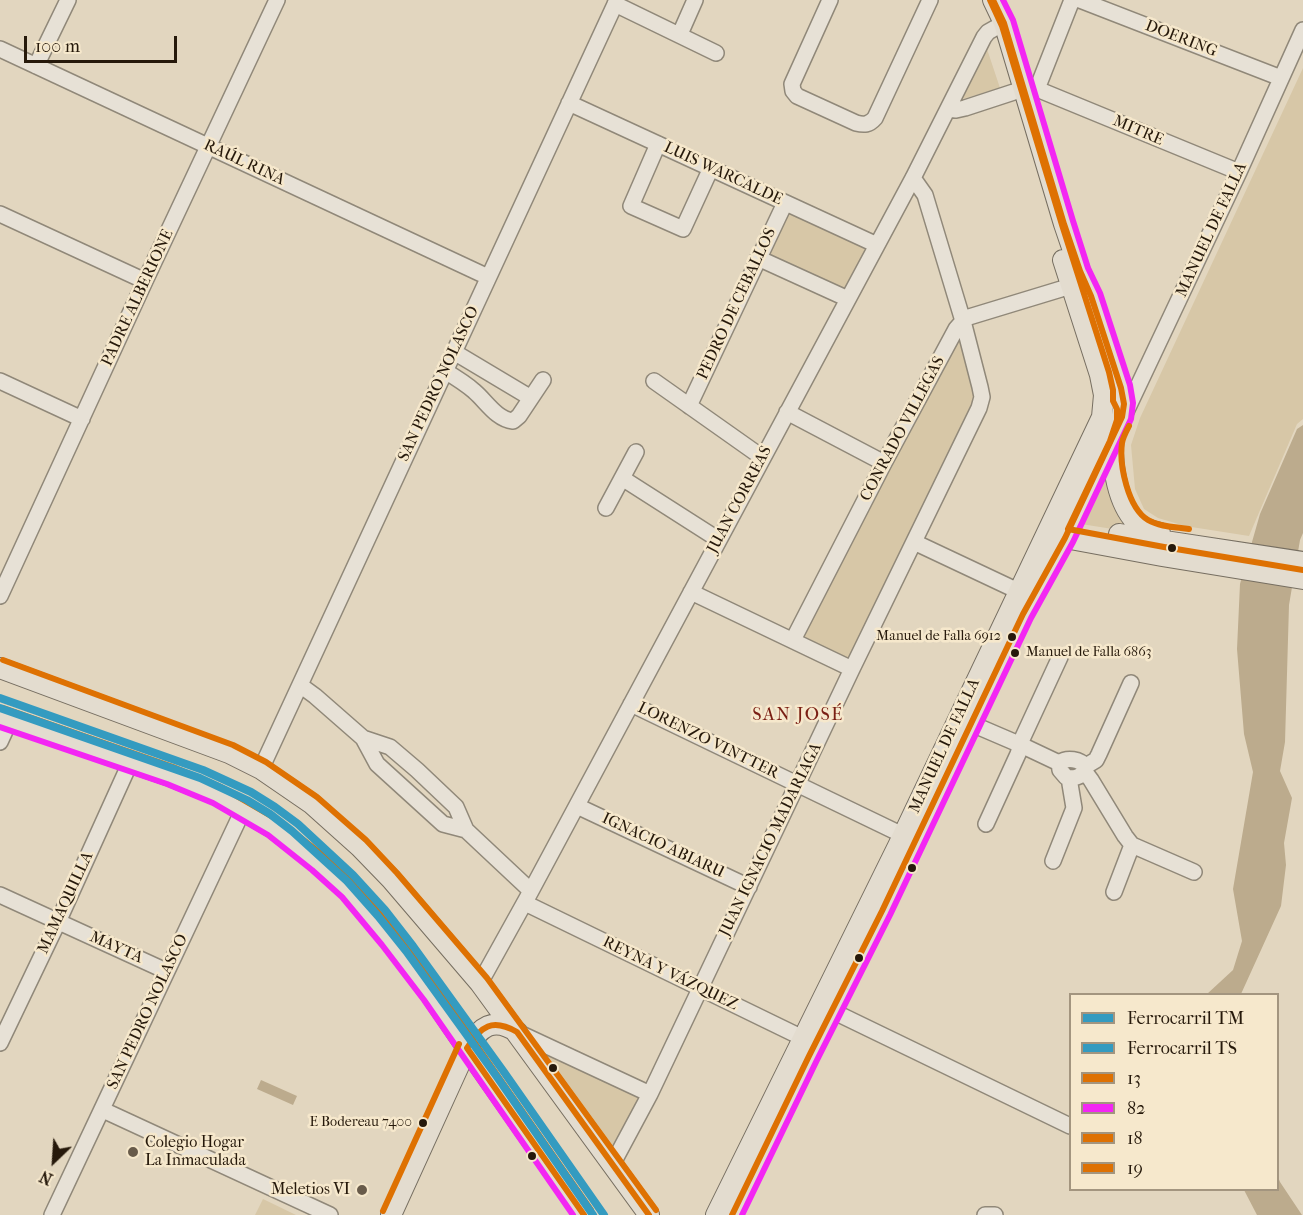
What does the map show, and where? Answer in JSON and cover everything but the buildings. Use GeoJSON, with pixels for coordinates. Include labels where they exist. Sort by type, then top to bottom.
{"type":"FeatureCollection","features":[{"type":"Feature","properties":{"kind":"main road"},"geometry":{"type":"LineString","coordinates":[[980,0],[998,26]]}},
{"type":"Feature","properties":{"kind":"main road"},"geometry":{"type":"LineString","coordinates":[[993,0],[998,26],[1024,90],[1071,286],[1101,375],[1104,403],[1108,411],[1102,437],[1065,531],[1020,587]]}},
{"type":"Feature","properties":{"kind":"main road","name":"MANUEL DE FALLA"},"geometry":{"type":"LineString","coordinates":[[909,838],[972,723],[1023,614],[1116,433],[1124,412],[1121,388],[1091,296],[1067,233],[1024,90]]}},
{"type":"Feature","properties":{"kind":"main road","name":"MANUEL DE FALLA"},"geometry":{"type":"LineString","coordinates":[[716,1215],[826,1008],[909,838],[1020,587],[1099,424],[1104,403]]}},
{"type":"Feature","properties":{"kind":"main road"},"geometry":{"type":"LineString","coordinates":[[1116,433],[1113,453],[1116,479],[1125,506],[1136,522],[1148,530],[1201,541],[1221,555],[1303,579]]}},
{"type":"Feature","properties":{"kind":"main road"},"geometry":{"type":"LineString","coordinates":[[1065,531],[1221,555],[1303,562]]}},
{"type":"Feature","properties":{"kind":"main road"},"geometry":{"type":"LineString","coordinates":[[0,668],[212,746],[261,769],[312,804],[360,847],[398,887],[480,983],[649,1215]]}},
{"type":"Feature","properties":{"kind":"main road"},"geometry":{"type":"LineString","coordinates":[[5,719],[200,788],[273,828],[332,875],[349,891],[394,945],[584,1215]]}},
{"type":"Feature","properties":{"kind":"main road"},"geometry":{"type":"LineString","coordinates":[[391,1215],[467,1048],[477,1035],[492,1024],[501,1024],[517,1032]]}},
{"type":"Feature","properties":{"kind":"main road","name":"MANUEL DE FALLA"},"geometry":{"type":"LineString","coordinates":[[732,1215],[809,1041]]}},
{"type":"Feature","properties":{"kind":"street"},"geometry":{"type":"LineString","coordinates":[[36,66],[68,0]]}},
{"type":"Feature","properties":{"kind":"street","name":"PADRE ALBERIONE"},"geometry":{"type":"LineString","coordinates":[[0,596],[277,0]]}},
{"type":"Feature","properties":{"kind":"street"},"geometry":{"type":"LineString","coordinates":[[680,34],[695,0]]}},
{"type":"Feature","properties":{"kind":"street"},"geometry":{"type":"LineString","coordinates":[[830,0],[792,84],[793,91],[797,96],[865,125],[875,118],[930,0]]}},
{"type":"Feature","properties":{"kind":"street"},"geometry":{"type":"LineString","coordinates":[[948,109],[965,108],[1024,90],[1072,0]]}},
{"type":"Feature","properties":{"kind":"street","name":"DOERING"},"geometry":{"type":"LineString","coordinates":[[1080,0],[1281,78]]}},
{"type":"Feature","properties":{"kind":"street"},"geometry":{"type":"LineString","coordinates":[[616,2],[716,53]]}},
{"type":"Feature","properties":{"kind":"street","name":"SAN PEDRO NOLASCO"},"geometry":{"type":"LineString","coordinates":[[261,769],[616,2]]}},
{"type":"Feature","properties":{"kind":"street","name":"JUAN CORREAS"},"geometry":{"type":"LineString","coordinates":[[480,983],[913,178],[984,37],[987,32],[998,26]]}},
{"type":"Feature","properties":{"kind":"street","name":"MANUEL DE FALLA"},"geometry":{"type":"LineString","coordinates":[[1116,433],[1303,30]]}},
{"type":"Feature","properties":{"kind":"street","name":"RAÚL RINA"},"geometry":{"type":"LineString","coordinates":[[0,49],[488,277]]}},
{"type":"Feature","properties":{"kind":"street","name":"MITRE"},"geometry":{"type":"LineString","coordinates":[[1024,90],[1239,172]]}},
{"type":"Feature","properties":{"kind":"street","name":"LUIS WARCALDE"},"geometry":{"type":"LineString","coordinates":[[569,103],[877,245]]}},
{"type":"Feature","properties":{"kind":"street"},"geometry":{"type":"LineString","coordinates":[[658,144],[631,206],[683,229],[711,168]]}},
{"type":"Feature","properties":{"kind":"street","name":"JUAN IGNACIO MADARIAGA"},"geometry":{"type":"LineString","coordinates":[[612,1165],[650,1094],[979,408],[982,397],[963,321],[925,195],[913,178]]}},
{"type":"Feature","properties":{"kind":"street","name":"PEDRO DE CEBALLOS"},"geometry":{"type":"LineString","coordinates":[[689,406],[785,202]]}},
{"type":"Feature","properties":{"kind":"street"},"geometry":{"type":"LineString","coordinates":[[0,214],[145,281]]}},
{"type":"Feature","properties":{"kind":"street"},"geometry":{"type":"LineString","coordinates":[[758,258],[848,299]]}},
{"type":"Feature","properties":{"kind":"street"},"geometry":{"type":"LineString","coordinates":[[963,321],[969,317],[1071,286]]}},
{"type":"Feature","properties":{"kind":"street","name":"CONRADO VILLEGAS"},"geometry":{"type":"LineString","coordinates":[[793,640],[884,463],[956,329],[963,321]]}},
{"type":"Feature","properties":{"kind":"street"},"geometry":{"type":"LineString","coordinates":[[454,352],[531,398]]}},
{"type":"Feature","properties":{"kind":"street"},"geometry":{"type":"LineString","coordinates":[[445,372],[473,390],[505,420],[513,421],[519,416],[543,380]]}},
{"type":"Feature","properties":{"kind":"street"},"geometry":{"type":"LineString","coordinates":[[0,381],[82,419]]}},
{"type":"Feature","properties":{"kind":"street"},"geometry":{"type":"LineString","coordinates":[[654,381],[763,459]]}},
{"type":"Feature","properties":{"kind":"street"},"geometry":{"type":"LineString","coordinates":[[1121,388],[1134,386],[1142,381]]}},
{"type":"Feature","properties":{"kind":"street"},"geometry":{"type":"LineString","coordinates":[[788,412],[884,463]]}},
{"type":"Feature","properties":{"kind":"street"},"geometry":{"type":"LineString","coordinates":[[606,508],[636,452]]}},
{"type":"Feature","properties":{"kind":"street"},"geometry":{"type":"LineString","coordinates":[[622,478],[719,540]]}},
{"type":"Feature","properties":{"kind":"street"},"geometry":{"type":"LineString","coordinates":[[914,542],[1020,587]]}},
{"type":"Feature","properties":{"kind":"street"},"geometry":{"type":"LineString","coordinates":[[691,592],[852,669]]}},
{"type":"Feature","properties":{"kind":"street"},"geometry":{"type":"LineString","coordinates":[[986,824],[1060,657]]}},
{"type":"Feature","properties":{"kind":"street"},"geometry":{"type":"LineString","coordinates":[[1070,778],[1086,770],[1096,760],[1131,683]]}},
{"type":"Feature","properties":{"kind":"street"},"geometry":{"type":"LineString","coordinates":[[300,685],[363,738],[377,764],[443,824],[466,830]]}},
{"type":"Feature","properties":{"kind":"street","name":"LORENZO VINTTER"},"geometry":{"type":"LineString","coordinates":[[631,704],[909,838]]}},
{"type":"Feature","properties":{"kind":"street"},"geometry":{"type":"LineString","coordinates":[[0,742],[5,719]]}},
{"type":"Feature","properties":{"kind":"street"},"geometry":{"type":"LineString","coordinates":[[972,723],[1059,763]]}},
{"type":"Feature","properties":{"kind":"street"},"geometry":{"type":"LineString","coordinates":[[363,738],[390,747],[417,770],[456,807],[466,830]]}},
{"type":"Feature","properties":{"kind":"street"},"geometry":{"type":"LineString","coordinates":[[1059,763],[1065,759],[1080,761],[1132,846],[1194,872]]}},
{"type":"Feature","properties":{"kind":"street","name":"MAMAQUILLA"},"geometry":{"type":"LineString","coordinates":[[0,1044],[130,763]]}},
{"type":"Feature","properties":{"kind":"street"},"geometry":{"type":"LineString","coordinates":[[1059,763],[1060,770],[1070,778]]}},
{"type":"Feature","properties":{"kind":"street"},"geometry":{"type":"LineString","coordinates":[[1053,861],[1074,808],[1070,778]]}},
{"type":"Feature","properties":{"kind":"street","name":"IGNACIO ABIARU"},"geometry":{"type":"LineString","coordinates":[[577,806],[749,887]]}},
{"type":"Feature","properties":{"kind":"street","name":"SAN PEDRO NOLASCO"},"geometry":{"type":"LineString","coordinates":[[52,1215],[243,810]]}},
{"type":"Feature","properties":{"kind":"street","name":"REYNA Y VÁZQUEZ"},"geometry":{"type":"LineString","coordinates":[[466,830],[528,897],[699,988],[809,1041]]}},
{"type":"Feature","properties":{"kind":"street"},"geometry":{"type":"LineString","coordinates":[[1114,892],[1132,846]]}},
{"type":"Feature","properties":{"kind":"street","name":"MAYTA"},"geometry":{"type":"LineString","coordinates":[[0,895],[166,970]]}},
{"type":"Feature","properties":{"kind":"street"},"geometry":{"type":"LineString","coordinates":[[826,1008],[1069,1125]]}},
{"type":"Feature","properties":{"kind":"street"},"geometry":{"type":"LineString","coordinates":[[517,1032],[650,1094]]}},
{"type":"Feature","properties":{"kind":"street"},"geometry":{"type":"LineString","coordinates":[[103,1110],[330,1215]]}},
{"type":"Feature","properties":{"kind":"street"},"geometry":{"type":"LineString","coordinates":[[985,1215],[995,1215]]}},
{"type":"Feature","properties":{"kind":"shaded area"},"geometry":{"type":"Polygon","coordinates":[[[986,46],[1000,88],[959,100],[986,46]]]}},
{"type":"Feature","properties":{"kind":"shaded area"},"geometry":{"type":"Polygon","coordinates":[[[1303,68],[1303,419],[1297,424],[1249,536],[1185,526],[1158,518],[1144,509],[1135,489],[1131,445],[1140,418],[1303,68]]]}},
{"type":"Feature","properties":{"kind":"shaded area"},"geometry":{"type":"Polygon","coordinates":[[[790,210],[867,246],[844,291],[769,257],[790,210]]]}},
{"type":"Feature","properties":{"kind":"shaded area"},"geometry":{"type":"Polygon","coordinates":[[[961,337],[974,385],[972,405],[849,659],[800,638],[961,337]]]}},
{"type":"Feature","properties":{"kind":"shaded area"},"geometry":{"type":"Polygon","coordinates":[[[1303,425],[1303,533],[1289,605],[1285,742],[1280,771],[1292,798],[1284,843],[1286,865],[1281,906],[1241,993],[1208,993],[1233,970],[1242,941],[1233,889],[1253,772],[1244,734],[1237,649],[1240,584],[1260,514],[1297,429],[1303,425]]]}},
{"type":"Feature","properties":{"kind":"shaded area"},"geometry":{"type":"Polygon","coordinates":[[[1108,461],[1138,533],[1081,524],[1108,461]]]}},
{"type":"Feature","properties":{"kind":"shaded area"},"geometry":{"type":"Polygon","coordinates":[[[537,1047],[642,1098],[616,1151],[537,1047]]]}},
{"type":"Feature","properties":{"kind":"shaded area"},"geometry":{"type":"Polygon","coordinates":[[[261,1080],[297,1096],[293,1105],[257,1089],[261,1080]]]}},
{"type":"Feature","properties":{"kind":"shaded area"},"geometry":{"type":"Polygon","coordinates":[[[1279,1180],[1302,1215],[1257,1215],[1245,1191],[1279,1191],[1279,1180]]]}},
{"type":"Feature","properties":{"kind":"shaded area"},"geometry":{"type":"Polygon","coordinates":[[[263,1199],[296,1215],[255,1215],[263,1199]]]}},
{"type":"Feature","properties":{"kind":"rail line","name":"TM"},"geometry":{"type":"LineString","coordinates":[[0,698],[203,770],[251,792],[298,824],[353,875],[385,910],[504,1072],[604,1215]]}},
{"type":"Feature","properties":{"kind":"rail line","name":"TS"},"geometry":{"type":"LineString","coordinates":[[0,708],[200,778],[247,800],[292,831],[347,881],[406,951],[593,1215]]}},
{"type":"Feature","properties":{"kind":"transit line","name":"19"},"geometry":{"type":"LineString","coordinates":[[990,0],[1002,26],[1109,372],[1113,401],[1117,409],[1117,420],[1110,441],[1068,529],[1303,570]]}},
{"type":"Feature","properties":{"kind":"transit line","name":"13"},"geometry":{"type":"LineString","coordinates":[[732,1215],[882,911],[1023,614],[1065,538],[1122,417],[1124,404],[1121,388],[1091,296],[1064,224],[1004,23],[993,0]]}},
{"type":"Feature","properties":{"kind":"transit line","name":"82"},"geometry":{"type":"LineString","coordinates":[[742,1215],[890,915],[1031,618],[1073,542],[1131,419],[1133,403],[1130,385],[1100,293],[1088,268],[1013,20],[1003,0]]}},
{"type":"Feature","properties":{"kind":"transit line","name":"19"},"geometry":{"type":"LineString","coordinates":[[1129,426],[1121,452],[1126,485],[1135,506],[1148,520],[1189,529]]}},
{"type":"Feature","properties":{"kind":"transit line","name":"18"},"geometry":{"type":"LineString","coordinates":[[3,660],[233,745],[266,762],[317,797],[366,840],[397,873],[487,978],[656,1210]]}},
{"type":"Feature","properties":{"kind":"transit line","name":"18"},"geometry":{"type":"LineString","coordinates":[[3,708],[173,767],[221,787],[278,820],[324,856],[356,885],[396,934],[438,990],[591,1210]]}},
{"type":"Feature","properties":{"kind":"transit line","name":"82"},"geometry":{"type":"LineString","coordinates":[[0,727],[167,784],[213,803],[268,835],[312,870],[342,897],[424,1000],[573,1215]]}},
{"type":"Feature","properties":{"kind":"transit line","name":"13"},"geometry":{"type":"LineString","coordinates":[[584,1215],[467,1048],[477,1034],[488,1026],[501,1026],[517,1032],[649,1215]]}},
{"type":"Feature","properties":{"kind":"transit line","name":"18"},"geometry":{"type":"LineString","coordinates":[[383,1211],[459,1044]]}},
{"type":"Feature","properties":{"kind":"place","name":"Manuel de Falla 6912"},"geometry":{"type":"Point","coordinates":[1012,637]}},
{"type":"Feature","properties":{"kind":"place","name":"Manuel de Falla 6863"},"geometry":{"type":"Point","coordinates":[1015,653]}},
{"type":"Feature","properties":{"kind":"place","name":"E Bodereau 7400"},"geometry":{"type":"Point","coordinates":[423,1123]}},
{"type":"Feature","properties":{"kind":"place","name":"Colegio Hogar La Inmaculada"},"geometry":{"type":"Point","coordinates":[133,1152]}},
{"type":"Feature","properties":{"kind":"place","name":"Meletios VI"},"geometry":{"type":"Point","coordinates":[362,1190]}},
{"type":"Feature","properties":{"kind":"district","name":"SAN JOSÉ"},"geometry":{"type":"Point","coordinates":[798,716]}}]}
